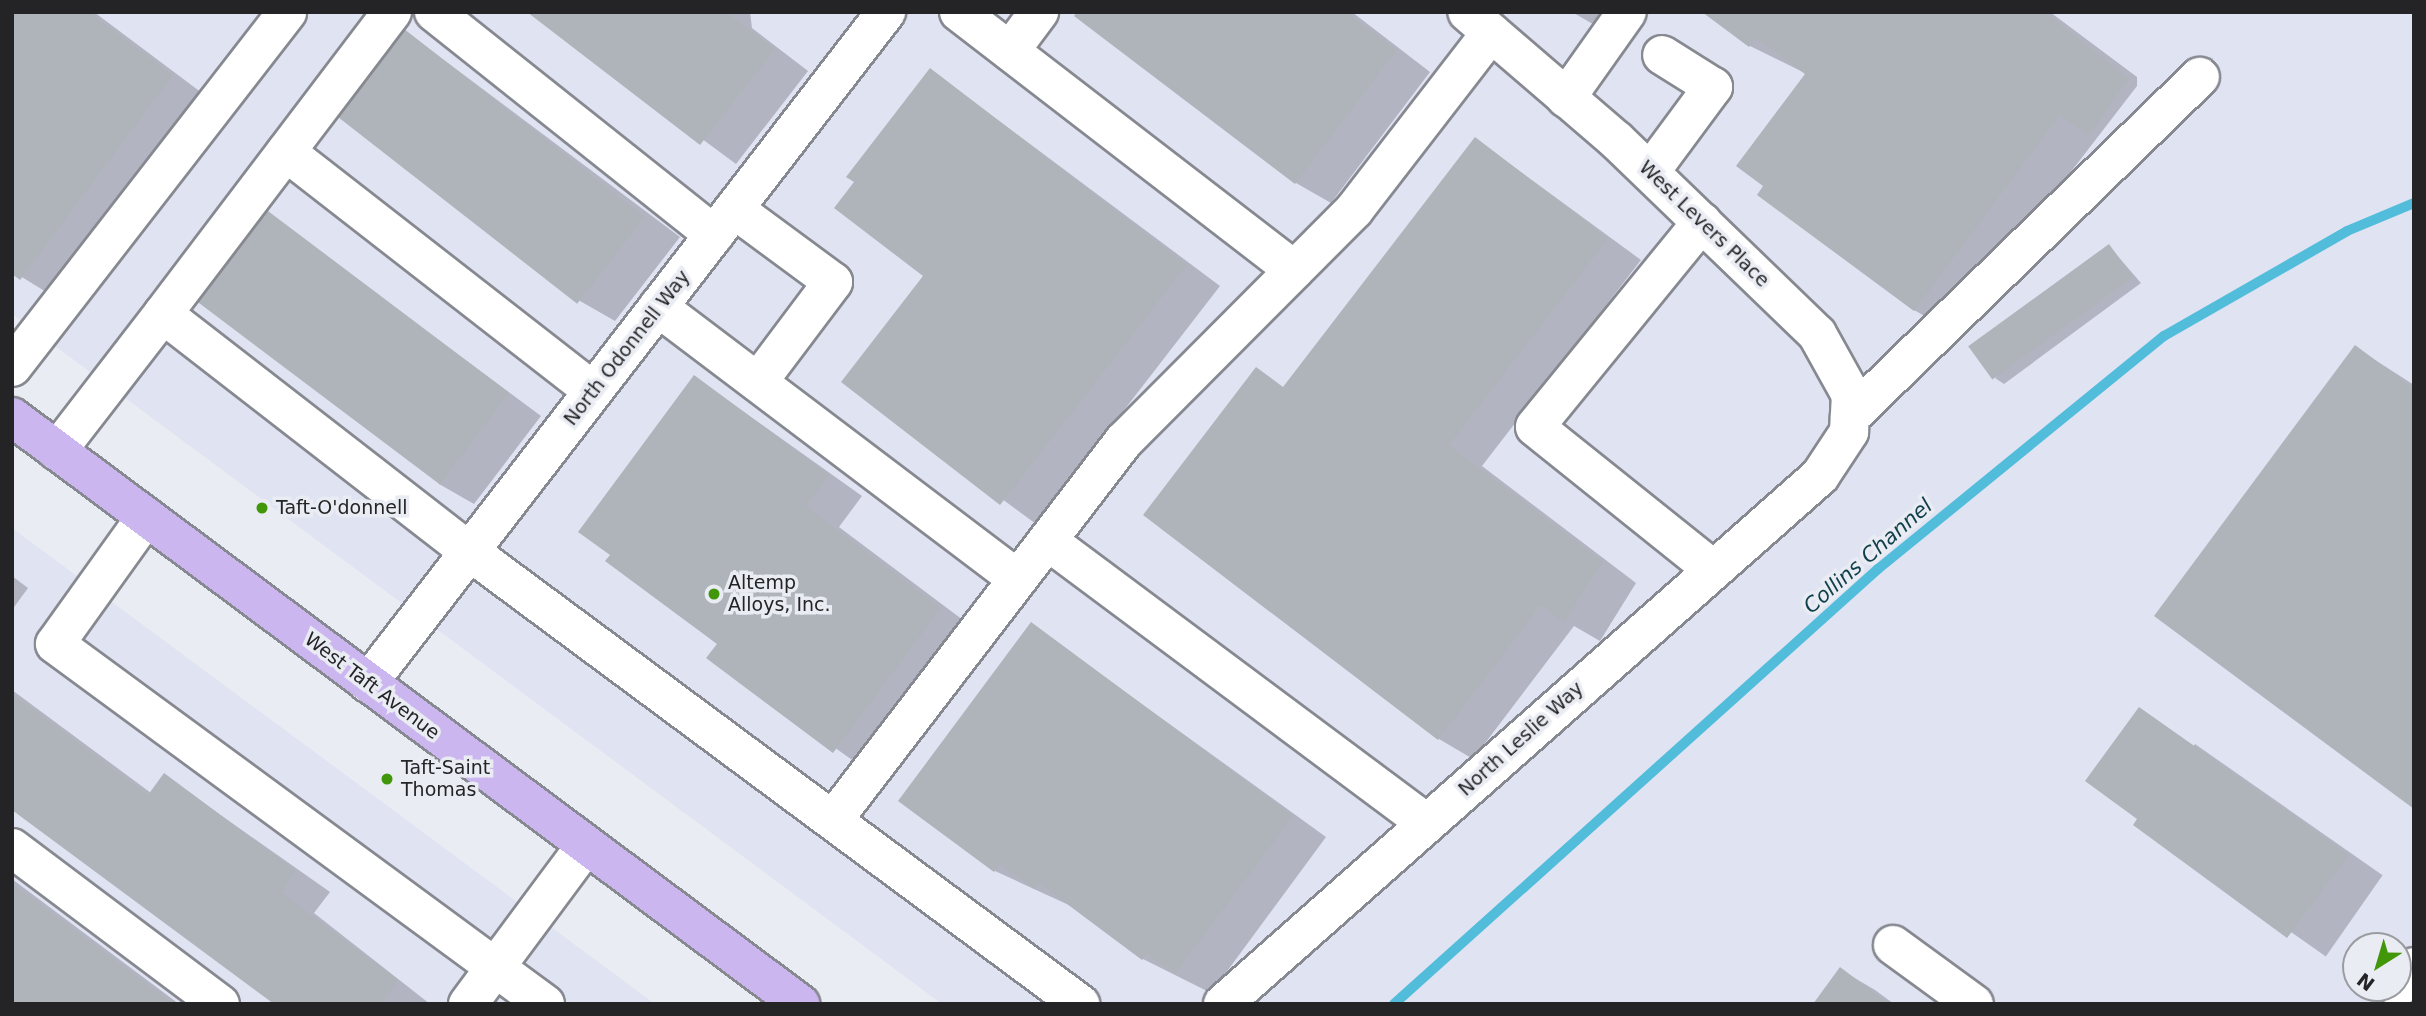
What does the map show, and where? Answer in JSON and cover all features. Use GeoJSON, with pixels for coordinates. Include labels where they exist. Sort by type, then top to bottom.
{"type":"FeatureCollection","features":[{"type":"Feature","properties":{"kind":"main road","name":"West Taft Avenue"},"geometry":{"type":"LineString","coordinates":[[12,417],[800,1004]]}},
{"type":"Feature","properties":{"kind":"street"},"geometry":{"type":"LineString","coordinates":[[12,367],[287,12]]}},
{"type":"Feature","properties":{"kind":"street"},"geometry":{"type":"LineString","coordinates":[[57,451],[392,12]]}},
{"type":"Feature","properties":{"kind":"street"},"geometry":{"type":"LineString","coordinates":[[434,12],[724,222],[833,282],[758,382]]}},
{"type":"Feature","properties":{"kind":"street"},"geometry":{"type":"LineString","coordinates":[[959,12],[1294,270]]}},
{"type":"Feature","properties":{"kind":"street"},"geometry":{"type":"LineString","coordinates":[[1010,51],[1039,12]]}},
{"type":"Feature","properties":{"kind":"street"},"geometry":{"type":"LineString","coordinates":[[1566,98],[1628,12]]}},
{"type":"Feature","properties":{"kind":"street","name":"North Odonnell Way"},"geometry":{"type":"LineString","coordinates":[[368,683],[724,222],[869,18]]}},
{"type":"Feature","properties":{"kind":"street"},"geometry":{"type":"LineString","coordinates":[[833,820],[1124,441],[1354,211],[1479,22]]}},
{"type":"Feature","properties":{"kind":"street","name":"West Levers Place"},"geometry":{"type":"LineString","coordinates":[[1479,22],[1650,172],[1817,334],[1851,395],[1850,417]]}},
{"type":"Feature","properties":{"kind":"street"},"geometry":{"type":"LineString","coordinates":[[1650,172],[1713,87],[1662,55]]}},
{"type":"Feature","properties":{"kind":"street"},"geometry":{"type":"LineString","coordinates":[[1850,417],[2200,76]]}},
{"type":"Feature","properties":{"kind":"street"},"geometry":{"type":"LineString","coordinates":[[286,152],[593,391]]}},
{"type":"Feature","properties":{"kind":"street"},"geometry":{"type":"LineString","coordinates":[[1702,222],[1535,427],[1712,569]]}},
{"type":"Feature","properties":{"kind":"street"},"geometry":{"type":"LineString","coordinates":[[659,307],[1018,579]]}},
{"type":"Feature","properties":{"kind":"street"},"geometry":{"type":"LineString","coordinates":[[163,314],[469,551],[1080,1004]]}},
{"type":"Feature","properties":{"kind":"street","name":"North Leslie Way"},"geometry":{"type":"LineString","coordinates":[[1223,1004],[1819,476],[1849,432],[1850,417]]}},
{"type":"Feature","properties":{"kind":"street"},"geometry":{"type":"LineString","coordinates":[[146,517],[55,644],[545,1004]]}},
{"type":"Feature","properties":{"kind":"street"},"geometry":{"type":"LineString","coordinates":[[1048,541],[1427,823]]}},
{"type":"Feature","properties":{"kind":"street"},"geometry":{"type":"LineString","coordinates":[[468,1004],[586,845]]}},
{"type":"Feature","properties":{"kind":"street"},"geometry":{"type":"LineString","coordinates":[[12,848],[220,1004]]}},
{"type":"Feature","properties":{"kind":"street"},"geometry":{"type":"LineString","coordinates":[[1893,945],[1975,1004]]}},
{"type":"Feature","properties":{"kind":"shaded area"},"geometry":{"type":"Polygon","coordinates":[[[12,12],[2414,12],[2414,1004],[942,1004],[12,314],[12,12]]]}},
{"type":"Feature","properties":{"kind":"shaded area"},"geometry":{"type":"Polygon","coordinates":[[[12,528],[655,1004],[12,1004],[12,528]]]}},
{"type":"Feature","properties":{"kind":"building"},"geometry":{"type":"Polygon","coordinates":[[[12,12],[89,12],[173,75],[20,280],[12,274],[12,12]]]}},
{"type":"Feature","properties":{"kind":"building"},"geometry":{"type":"Polygon","coordinates":[[[527,12],[726,12],[775,49],[700,145],[527,12]]]}},
{"type":"Feature","properties":{"kind":"building"},"geometry":{"type":"Polygon","coordinates":[[[1077,12],[1346,12],[1397,50],[1295,184],[1074,16],[1077,12]]]}},
{"type":"Feature","properties":{"kind":"building"},"geometry":{"type":"Polygon","coordinates":[[[1702,12],[2045,12],[2129,79],[2088,136],[2060,115],[1914,311],[1757,195],[1763,186],[1736,166],[1805,74],[1756,38],[1749,47],[1702,12]]]}},
{"type":"Feature","properties":{"kind":"building"},"geometry":{"type":"Polygon","coordinates":[[[399,25],[645,217],[577,304],[331,112],[399,25]]]}},
{"type":"Feature","properties":{"kind":"building"},"geometry":{"type":"Polygon","coordinates":[[[930,68],[1187,265],[1000,505],[841,382],[923,276],[834,208],[854,182],[846,177],[930,68]]]}},
{"type":"Feature","properties":{"kind":"building"},"geometry":{"type":"Polygon","coordinates":[[[1475,137],[1608,239],[1449,445],[1603,562],[1564,622],[1541,605],[1438,740],[1143,515],[1256,367],[1283,387],[1475,137]]]}},
{"type":"Feature","properties":{"kind":"building"},"geometry":{"type":"Polygon","coordinates":[[[260,205],[509,393],[440,485],[191,297],[260,205]]]}},
{"type":"Feature","properties":{"kind":"building"},"geometry":{"type":"Polygon","coordinates":[[[2109,244],[2133,277],[1992,379],[1968,346],[2109,244]]]}},
{"type":"Feature","properties":{"kind":"building"},"geometry":{"type":"Polygon","coordinates":[[[2355,345],[2414,389],[2414,809],[2154,616],[2355,345]]]}},
{"type":"Feature","properties":{"kind":"building"},"geometry":{"type":"Polygon","coordinates":[[[694,375],[829,475],[806,506],[941,608],[833,753],[706,658],[717,644],[605,561],[610,555],[578,532],[694,375]]]}},
{"type":"Feature","properties":{"kind":"building"},"geometry":{"type":"Polygon","coordinates":[[[1031,622],[1293,816],[1175,974],[1147,954],[1142,960],[1039,883],[1034,889],[1000,864],[994,872],[898,801],[1031,622]]]}},
{"type":"Feature","properties":{"kind":"building"},"geometry":{"type":"Polygon","coordinates":[[[12,694],[148,795],[164,773],[296,871],[281,892],[398,980],[381,1004],[274,1004],[12,810],[12,694]]]}},
{"type":"Feature","properties":{"kind":"building"},"geometry":{"type":"Polygon","coordinates":[[[2139,707],[2349,855],[2287,938],[2133,825],[2137,819],[2085,781],[2139,707]]]}},
{"type":"Feature","properties":{"kind":"building"},"geometry":{"type":"Polygon","coordinates":[[[12,883],[174,1004],[12,1004],[12,883]]]}},
{"type":"Feature","properties":{"kind":"building"},"geometry":{"type":"Polygon","coordinates":[[[1840,967],[1889,1004],[1813,1004],[1840,967]]]}},
{"type":"Feature","properties":{"kind":"waterway","name":"Collins Channel"},"geometry":{"type":"LineString","coordinates":[[1394,1004],[1878,569],[2164,336],[2347,231],[2414,203]]}},
{"type":"Feature","properties":{"kind":"place","name":"Taft-O'donnell"},"geometry":{"type":"Point","coordinates":[262,508]}},
{"type":"Feature","properties":{"kind":"place","name":"Altemp Alloys, Inc."},"geometry":{"type":"Point","coordinates":[714,594]}},
{"type":"Feature","properties":{"kind":"place","name":"Taft-Saint Thomas"},"geometry":{"type":"Point","coordinates":[387,779]}}]}
